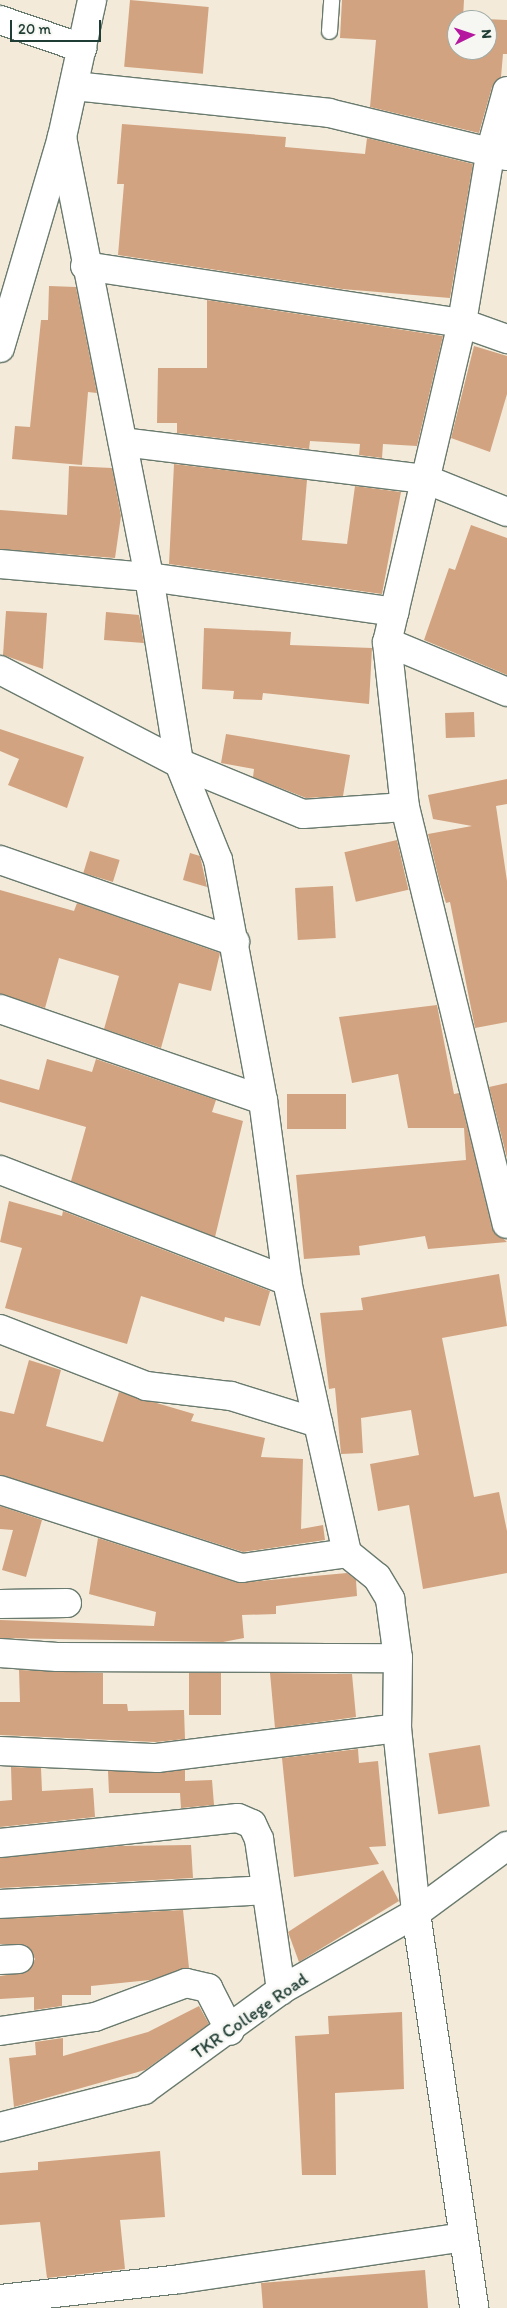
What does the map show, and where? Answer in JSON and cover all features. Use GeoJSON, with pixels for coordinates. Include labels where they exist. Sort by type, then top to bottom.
{"type":"FeatureCollection","features":[{"type":"Feature","properties":{"kind":"street"},"geometry":{"type":"LineString","coordinates":[[0,348],[62,137],[92,0]]}},
{"type":"Feature","properties":{"kind":"street"},"geometry":{"type":"LineString","coordinates":[[0,20],[82,48]]}},
{"type":"Feature","properties":{"kind":"street"},"geometry":{"type":"LineString","coordinates":[[74,86],[329,113],[499,152]]}},
{"type":"Feature","properties":{"kind":"street"},"geometry":{"type":"LineString","coordinates":[[507,91],[499,152],[462,323],[387,642],[405,807],[507,1224]]}},
{"type":"Feature","properties":{"kind":"street"},"geometry":{"type":"LineString","coordinates":[[62,137],[85,266],[123,442],[149,577],[179,763],[218,860],[235,942],[263,1100],[288,1281],[347,1553],[377,1577],[390,1599],[398,1658],[397,1728],[416,1912],[474,2308]]}},
{"type":"Feature","properties":{"kind":"street"},"geometry":{"type":"LineString","coordinates":[[85,266],[462,323],[507,340]]}},
{"type":"Feature","properties":{"kind":"street"},"geometry":{"type":"LineString","coordinates":[[123,442],[425,479],[507,512]]}},
{"type":"Feature","properties":{"kind":"street"},"geometry":{"type":"LineString","coordinates":[[0,564],[149,577],[395,612]]}},
{"type":"Feature","properties":{"kind":"street"},"geometry":{"type":"LineString","coordinates":[[387,642],[507,692]]}},
{"type":"Feature","properties":{"kind":"street"},"geometry":{"type":"LineString","coordinates":[[0,670],[179,763],[302,814],[405,807]]}},
{"type":"Feature","properties":{"kind":"street"},"geometry":{"type":"LineString","coordinates":[[0,860],[235,942]]}},
{"type":"Feature","properties":{"kind":"street"},"geometry":{"type":"LineString","coordinates":[[0,1009],[263,1100]]}},
{"type":"Feature","properties":{"kind":"street"},"geometry":{"type":"LineString","coordinates":[[0,1170],[288,1281]]}},
{"type":"Feature","properties":{"kind":"street"},"geometry":{"type":"LineString","coordinates":[[0,1329],[146,1386],[231,1396],[318,1423]]}},
{"type":"Feature","properties":{"kind":"street"},"geometry":{"type":"LineString","coordinates":[[0,1490],[242,1568],[347,1553]]}},
{"type":"Feature","properties":{"kind":"street"},"geometry":{"type":"LineString","coordinates":[[0,1604],[67,1603]]}},
{"type":"Feature","properties":{"kind":"street"},"geometry":{"type":"LineString","coordinates":[[0,1653],[57,1658],[398,1658]]}},
{"type":"Feature","properties":{"kind":"street"},"geometry":{"type":"LineString","coordinates":[[0,1751],[157,1758],[397,1728]]}},
{"type":"Feature","properties":{"kind":"street"},"geometry":{"type":"LineString","coordinates":[[0,1843],[238,1818],[257,1829],[281,1990]]}},
{"type":"Feature","properties":{"kind":"street","name":"TKR College Road"},"geometry":{"type":"LineString","coordinates":[[0,2127],[144,2090],[230,2031],[281,1990],[416,1912],[507,1846]]}},
{"type":"Feature","properties":{"kind":"street"},"geometry":{"type":"LineString","coordinates":[[0,1904],[265,1890]]}},
{"type":"Feature","properties":{"kind":"street"},"geometry":{"type":"LineString","coordinates":[[0,2031],[95,2017],[186,1983],[208,1988],[230,2031]]}},
{"type":"Feature","properties":{"kind":"street"},"geometry":{"type":"LineString","coordinates":[[0,2299],[180,2279],[463,2237]]}},
{"type":"Feature","properties":{"kind":"lane"},"geometry":{"type":"LineString","coordinates":[[329,31],[331,0]]}},
{"type":"Feature","properties":{"kind":"building"},"geometry":{"type":"Polygon","coordinates":[[[130,0],[209,7],[203,74],[124,67],[130,0]]]}},
{"type":"Feature","properties":{"kind":"building"},"geometry":{"type":"Polygon","coordinates":[[[342,0],[464,0],[463,10],[447,10],[447,60],[497,60],[497,20],[507,20],[507,54],[503,54],[501,77],[492,87],[479,133],[370,107],[376,40],[340,38],[342,0]]]}},
{"type":"Feature","properties":{"kind":"building"},"geometry":{"type":"Polygon","coordinates":[[[122,124],[286,137],[285,147],[365,154],[367,138],[473,164],[450,298],[342,289],[118,255],[124,184],[117,184],[122,124]]]}},
{"type":"Feature","properties":{"kind":"building"},"geometry":{"type":"Polygon","coordinates":[[[49,286],[76,287],[97,393],[88,392],[82,465],[12,459],[15,426],[30,427],[41,320],[48,320],[49,286]]]}},
{"type":"Feature","properties":{"kind":"building"},"geometry":{"type":"Polygon","coordinates":[[[207,300],[443,336],[417,446],[383,444],[382,458],[359,455],[360,444],[310,441],[309,449],[177,433],[177,423],[157,423],[158,368],[207,368],[207,300]]]}},
{"type":"Feature","properties":{"kind":"building"},"geometry":{"type":"Polygon","coordinates":[[[474,346],[507,356],[507,394],[490,452],[451,438],[474,346]]]}},
{"type":"Feature","properties":{"kind":"building"},"geometry":{"type":"Polygon","coordinates":[[[174,464],[307,480],[302,540],[347,544],[355,486],[401,492],[382,594],[169,564],[174,464]]]}},
{"type":"Feature","properties":{"kind":"building"},"geometry":{"type":"Polygon","coordinates":[[[69,466],[112,468],[121,516],[115,558],[0,549],[0,510],[67,515],[69,466]]]}},
{"type":"Feature","properties":{"kind":"building"},"geometry":{"type":"Polygon","coordinates":[[[471,525],[507,538],[507,675],[424,640],[449,568],[455,570],[471,525]]]}},
{"type":"Feature","properties":{"kind":"building"},"geometry":{"type":"Polygon","coordinates":[[[6,611],[47,613],[43,669],[3,655],[6,611]]]}},
{"type":"Feature","properties":{"kind":"building"},"geometry":{"type":"Polygon","coordinates":[[[106,612],[139,615],[144,643],[104,640],[106,612]]]}},
{"type":"Feature","properties":{"kind":"building"},"geometry":{"type":"Polygon","coordinates":[[[204,628],[291,632],[290,645],[372,648],[369,704],[263,693],[262,700],[233,699],[234,691],[202,689],[204,628]]]}},
{"type":"Feature","properties":{"kind":"building"},"geometry":{"type":"Polygon","coordinates":[[[474,712],[475,737],[446,738],[445,713],[474,712]]]}},
{"type":"Feature","properties":{"kind":"building"},"geometry":{"type":"Polygon","coordinates":[[[0,729],[84,757],[67,808],[8,785],[19,759],[0,751],[0,729]]]}},
{"type":"Feature","properties":{"kind":"building"},"geometry":{"type":"Polygon","coordinates":[[[226,734],[350,755],[343,796],[306,798],[253,777],[254,769],[221,763],[226,734]]]}},
{"type":"Feature","properties":{"kind":"building"},"geometry":{"type":"Polygon","coordinates":[[[507,779],[507,804],[496,806],[507,881],[507,1022],[475,1028],[450,902],[446,903],[428,834],[472,826],[433,819],[428,795],[507,779]]]}},
{"type":"Feature","properties":{"kind":"building"},"geometry":{"type":"Polygon","coordinates":[[[397,840],[408,890],[356,902],[344,852],[397,840]]]}},
{"type":"Feature","properties":{"kind":"building"},"geometry":{"type":"Polygon","coordinates":[[[90,851],[120,860],[113,882],[83,873],[90,851]]]}},
{"type":"Feature","properties":{"kind":"building"},"geometry":{"type":"Polygon","coordinates":[[[190,853],[200,856],[207,887],[183,880],[190,853]]]}},
{"type":"Feature","properties":{"kind":"building"},"geometry":{"type":"Polygon","coordinates":[[[333,886],[336,938],[298,940],[295,888],[333,886]]]}},
{"type":"Feature","properties":{"kind":"building"},"geometry":{"type":"Polygon","coordinates":[[[0,890],[74,911],[77,903],[220,953],[211,991],[179,983],[161,1048],[104,1029],[119,976],[59,958],[45,1008],[0,994],[0,890]]]}},
{"type":"Feature","properties":{"kind":"building"},"geometry":{"type":"Polygon","coordinates":[[[437,1005],[454,1094],[459,1093],[492,1228],[507,1242],[428,1249],[425,1236],[359,1246],[360,1255],[304,1259],[296,1175],[466,1160],[464,1128],[408,1128],[398,1074],[352,1083],[339,1017],[437,1005]]]}},
{"type":"Feature","properties":{"kind":"building"},"geometry":{"type":"Polygon","coordinates":[[[47,1059],[92,1072],[96,1059],[216,1100],[212,1112],[243,1121],[215,1237],[71,1181],[86,1127],[0,1102],[0,1079],[39,1090],[47,1059]]]}},
{"type":"Feature","properties":{"kind":"building"},"geometry":{"type":"Polygon","coordinates":[[[507,1083],[507,1158],[489,1087],[507,1083]]]}},
{"type":"Feature","properties":{"kind":"building"},"geometry":{"type":"Polygon","coordinates":[[[287,1094],[346,1094],[346,1129],[287,1129],[287,1094]]]}},
{"type":"Feature","properties":{"kind":"building"},"geometry":{"type":"Polygon","coordinates":[[[9,1201],[62,1216],[63,1211],[270,1291],[260,1326],[225,1317],[224,1322],[141,1296],[127,1344],[5,1308],[22,1248],[0,1242],[9,1201]]]}},
{"type":"Feature","properties":{"kind":"building"},"geometry":{"type":"Polygon","coordinates":[[[499,1274],[507,1326],[442,1338],[474,1497],[499,1492],[507,1531],[507,1573],[423,1589],[409,1505],[378,1511],[370,1464],[419,1455],[411,1410],[361,1418],[363,1453],[341,1454],[335,1388],[329,1389],[320,1313],[363,1310],[361,1298],[499,1274]]]}},
{"type":"Feature","properties":{"kind":"building"},"geometry":{"type":"Polygon","coordinates":[[[29,1360],[61,1370],[46,1426],[103,1442],[119,1392],[194,1414],[191,1421],[265,1438],[261,1457],[303,1459],[301,1529],[323,1525],[325,1540],[243,1552],[0,1475],[0,1411],[14,1414],[29,1360]]]}},
{"type":"Feature","properties":{"kind":"building"},"geometry":{"type":"Polygon","coordinates":[[[0,1506],[42,1520],[26,1577],[2,1570],[13,1530],[0,1529],[0,1506]]]}},
{"type":"Feature","properties":{"kind":"building"},"geometry":{"type":"Polygon","coordinates":[[[98,1538],[238,1583],[347,1573],[356,1580],[357,1596],[276,1606],[276,1614],[242,1615],[244,1638],[223,1642],[0,1638],[0,1620],[154,1626],[156,1612],[89,1594],[98,1538]]]}},
{"type":"Feature","properties":{"kind":"building"},"geometry":{"type":"Polygon","coordinates":[[[19,1670],[103,1673],[103,1704],[127,1704],[128,1711],[184,1710],[185,1739],[156,1742],[0,1735],[0,1702],[20,1702],[19,1670]]]}},
{"type":"Feature","properties":{"kind":"building"},"geometry":{"type":"Polygon","coordinates":[[[189,1673],[221,1673],[221,1715],[189,1715],[189,1673]]]}},
{"type":"Feature","properties":{"kind":"building"},"geometry":{"type":"Polygon","coordinates":[[[270,1673],[352,1674],[356,1717],[275,1728],[270,1673]]]}},
{"type":"Feature","properties":{"kind":"building"},"geometry":{"type":"Polygon","coordinates":[[[480,1745],[490,1806],[438,1814],[429,1753],[480,1745]]]}},
{"type":"Feature","properties":{"kind":"building"},"geometry":{"type":"Polygon","coordinates":[[[358,1749],[359,1763],[378,1761],[386,1846],[369,1847],[379,1864],[294,1877],[282,1758],[358,1749]]]}},
{"type":"Feature","properties":{"kind":"building"},"geometry":{"type":"Polygon","coordinates":[[[11,1767],[41,1768],[42,1791],[93,1788],[95,1817],[0,1827],[0,1801],[12,1800],[11,1767]]]}},
{"type":"Feature","properties":{"kind":"building"},"geometry":{"type":"Polygon","coordinates":[[[185,1770],[185,1781],[212,1780],[214,1805],[181,1808],[180,1793],[109,1793],[108,1771],[185,1770]]]}},
{"type":"Feature","properties":{"kind":"building"},"geometry":{"type":"Polygon","coordinates":[[[191,1845],[193,1878],[0,1888],[0,1858],[119,1846],[191,1845]]]}},
{"type":"Feature","properties":{"kind":"building"},"geometry":{"type":"Polygon","coordinates":[[[383,1870],[399,1901],[299,1962],[288,1932],[383,1870]]]}},
{"type":"Feature","properties":{"kind":"building"},"geometry":{"type":"Polygon","coordinates":[[[183,1910],[189,1968],[150,1980],[91,1986],[91,1995],[62,1995],[62,2006],[34,2010],[34,1997],[0,1999],[0,1976],[27,1972],[35,1959],[26,1945],[0,1944],[0,1919],[183,1910]]]}},
{"type":"Feature","properties":{"kind":"building"},"geometry":{"type":"Polygon","coordinates":[[[199,2006],[209,2024],[145,2070],[14,2107],[9,2058],[36,2055],[35,2042],[63,2038],[63,2056],[148,2032],[199,2006]]]}},
{"type":"Feature","properties":{"kind":"building"},"geometry":{"type":"Polygon","coordinates":[[[402,2012],[404,2089],[335,2093],[336,2175],[302,2175],[295,2036],[329,2034],[328,2016],[402,2012]]]}},
{"type":"Feature","properties":{"kind":"building"},"geometry":{"type":"Polygon","coordinates":[[[160,2151],[165,2217],[120,2220],[125,2269],[47,2278],[40,2222],[0,2225],[0,2173],[38,2170],[38,2162],[160,2151]]]}},
{"type":"Feature","properties":{"kind":"building"},"geometry":{"type":"Polygon","coordinates":[[[425,2270],[428,2308],[263,2308],[261,2283],[425,2270]]]}}]}
